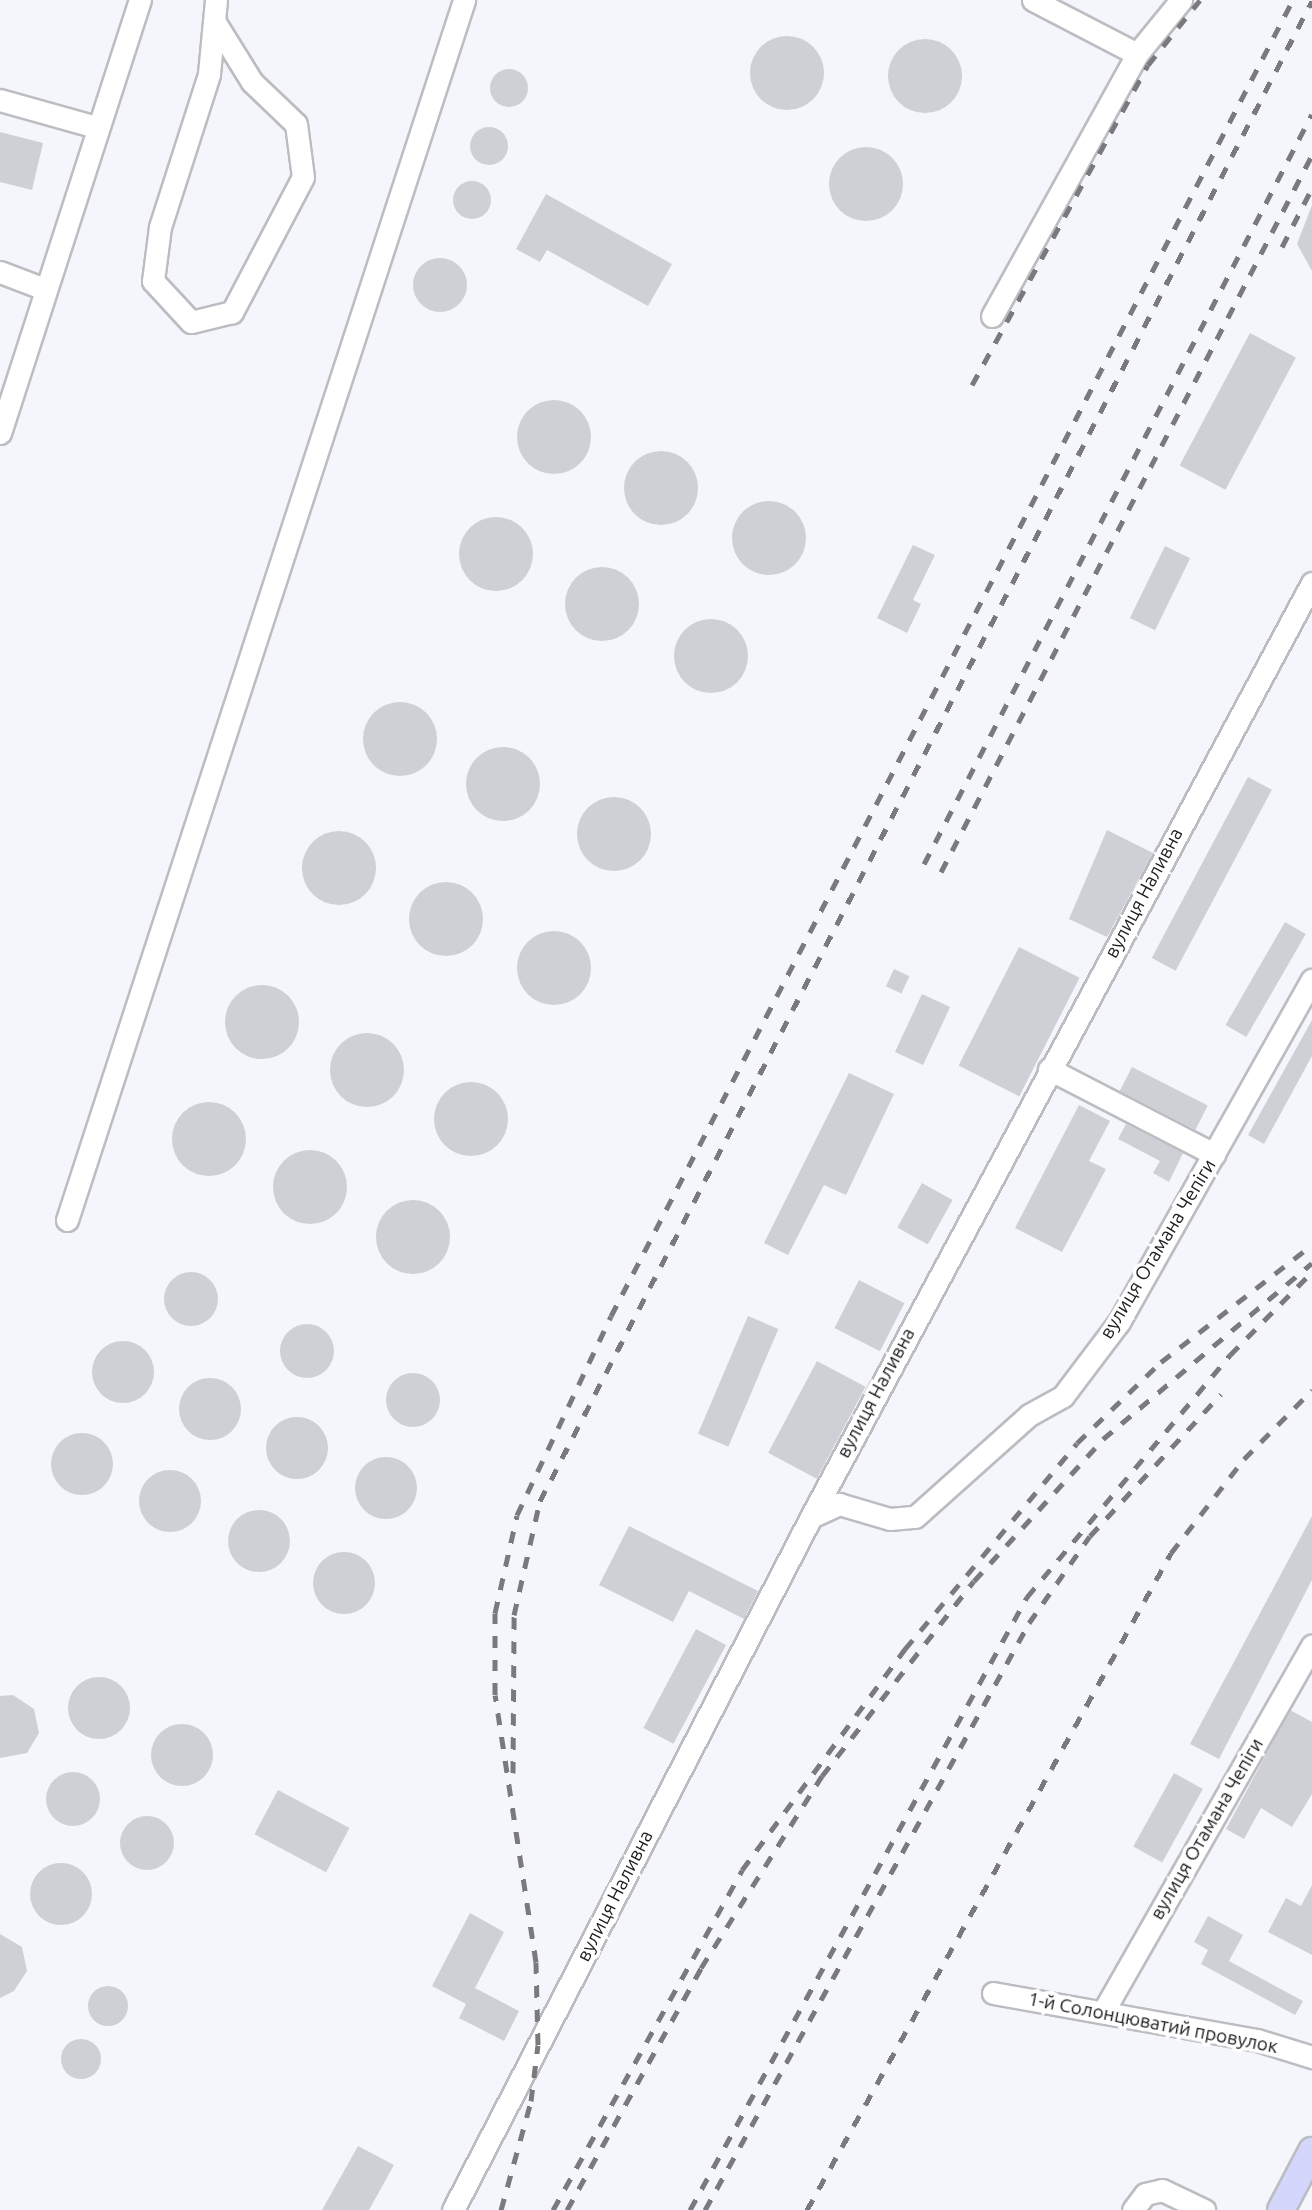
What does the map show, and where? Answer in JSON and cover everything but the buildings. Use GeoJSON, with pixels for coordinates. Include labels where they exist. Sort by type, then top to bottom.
{"type":"FeatureCollection","features":[{"type":"Feature","properties":{"kind":"main road"},"geometry":{"type":"LineString","coordinates":[[1281,2210],[1312,2151]]}},
{"type":"Feature","properties":{"kind":"street"},"geometry":{"type":"LineString","coordinates":[[0,433],[42,288],[140,0]]}},
{"type":"Feature","properties":{"kind":"street"},"geometry":{"type":"LineString","coordinates":[[216,0],[216,24],[190,148],[160,227],[153,281],[191,322],[232,313],[303,177],[296,124],[252,82],[216,24]]}},
{"type":"Feature","properties":{"kind":"street"},"geometry":{"type":"LineString","coordinates":[[68,1220],[464,0]]}},
{"type":"Feature","properties":{"kind":"street"},"geometry":{"type":"LineString","coordinates":[[1033,0],[1137,54]]}},
{"type":"Feature","properties":{"kind":"street"},"geometry":{"type":"LineString","coordinates":[[992,316],[1137,54],[1181,0]]}},
{"type":"Feature","properties":{"kind":"street"},"geometry":{"type":"LineString","coordinates":[[0,100],[96,127]]}},
{"type":"Feature","properties":{"kind":"street"},"geometry":{"type":"LineString","coordinates":[[0,272],[42,288]]}},
{"type":"Feature","properties":{"kind":"street","name":"вулиця Наливна"},"geometry":{"type":"LineString","coordinates":[[453,2210],[811,1517],[1048,1069],[1312,583]]}},
{"type":"Feature","properties":{"kind":"street","name":"вулиця Отамана Чепіги"},"geometry":{"type":"LineString","coordinates":[[811,1517],[839,1504],[890,1519],[915,1517],[1029,1415],[1063,1396],[1119,1322],[1312,980]]}},
{"type":"Feature","properties":{"kind":"street"},"geometry":{"type":"LineString","coordinates":[[1048,1069],[1214,1154]]}},
{"type":"Feature","properties":{"kind":"street","name":"вулиця Отамана Чепіги"},"geometry":{"type":"LineString","coordinates":[[1103,2012],[1312,1645]]}},
{"type":"Feature","properties":{"kind":"street","name":"1-й Солонцюватий провулок"},"geometry":{"type":"LineString","coordinates":[[993,1993],[1257,2040],[1312,2057]]}},
{"type":"Feature","properties":{"kind":"street"},"geometry":{"type":"LineString","coordinates":[[1133,2210],[1145,2194],[1162,2190],[1204,2210]]}},
{"type":"Feature","properties":{"kind":"railway"},"geometry":{"type":"LineString","coordinates":[[972,385],[1148,65],[1200,0]]}},
{"type":"Feature","properties":{"kind":"railway"},"geometry":{"type":"LineString","coordinates":[[501,2210],[531,2101],[538,2045],[536,1962],[495,1695],[495,1613],[517,1515],[611,1316],[1293,0]]}},
{"type":"Feature","properties":{"kind":"railway"},"geometry":{"type":"LineString","coordinates":[[513,1773],[514,1615],[540,1501],[1312,1]]}},
{"type":"Feature","properties":{"kind":"railway"},"geometry":{"type":"LineString","coordinates":[[924,864],[1312,114]]}},
{"type":"Feature","properties":{"kind":"railway"},"geometry":{"type":"LineString","coordinates":[[941,872],[1312,155]]}},
{"type":"Feature","properties":{"kind":"railway"},"geometry":{"type":"LineString","coordinates":[[1282,247],[1312,188]]}},
{"type":"Feature","properties":{"kind":"railway"},"geometry":{"type":"LineString","coordinates":[[553,2210],[742,1870],[905,1649],[1077,1443],[1161,1362],[1312,1245]]}},
{"type":"Feature","properties":{"kind":"railway"},"geometry":{"type":"LineString","coordinates":[[567,2210],[701,1968],[822,1776],[974,1581],[1103,1439],[1312,1263]]}},
{"type":"Feature","properties":{"kind":"railway"},"geometry":{"type":"LineString","coordinates":[[690,2210],[1027,1597],[1230,1355],[1307,1277]]}},
{"type":"Feature","properties":{"kind":"railway"},"geometry":{"type":"LineString","coordinates":[[807,2210],[1171,1553],[1244,1459],[1312,1390]]}},
{"type":"Feature","properties":{"kind":"railway"},"geometry":{"type":"LineString","coordinates":[[705,2210],[1029,1623],[1090,1536],[1221,1394]]}}]}
